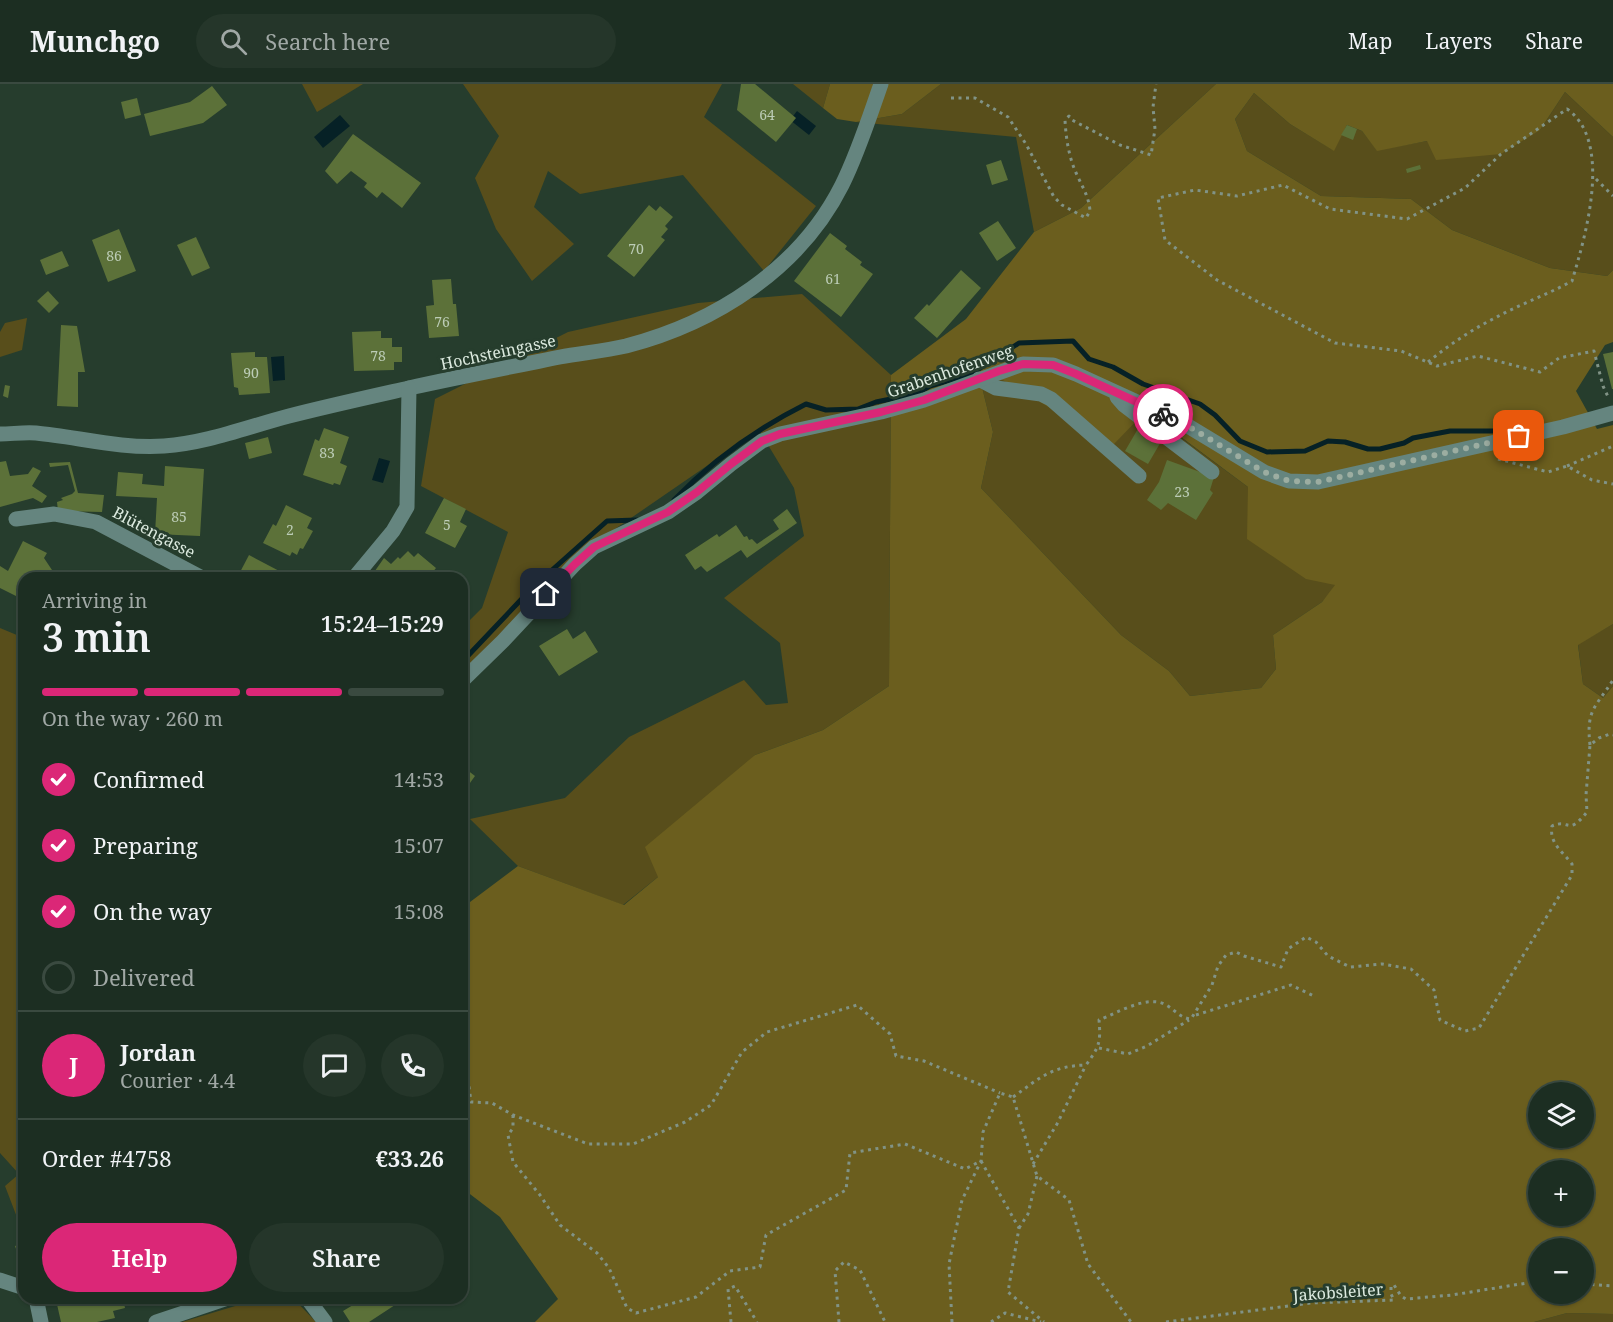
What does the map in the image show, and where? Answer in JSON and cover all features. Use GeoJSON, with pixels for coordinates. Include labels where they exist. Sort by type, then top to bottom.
{"type":"FeatureCollection","features":[{"type":"Feature","properties":{"kind":"street","name":"Hochsteingasse"},"geometry":{"type":"LineString","coordinates":[[0,434],[33,432],[134,446],[165,446],[201,441],[290,416],[409,388],[624,346],[658,336],[738,298],[793,255],[825,213],[842,185],[881,84]]}},
{"type":"Feature","properties":{"kind":"street","name":"Grabenhofenweg"},"geometry":{"type":"LineString","coordinates":[[468,675],[594,547],[668,512],[762,441],[780,434],[924,400],[1023,364],[1053,365],[1112,390],[1183,423],[1264,472],[1289,481],[1318,482],[1563,427],[1612,409]]}},
{"type":"Feature","properties":{"kind":"street"},"geometry":{"type":"LineString","coordinates":[[979,379],[996,388],[1041,394],[1052,399],[1139,476]]}},
{"type":"Feature","properties":{"kind":"street"},"geometry":{"type":"LineString","coordinates":[[359,572],[393,531],[407,507],[409,388]]}},
{"type":"Feature","properties":{"kind":"street"},"geometry":{"type":"LineString","coordinates":[[1112,390],[1124,405],[1212,472]]}},
{"type":"Feature","properties":{"kind":"street","name":"Blütengasse"},"geometry":{"type":"LineString","coordinates":[[16,519],[54,514],[96,522],[191,572]]}},
{"type":"Feature","properties":{"kind":"street"},"geometry":{"type":"LineString","coordinates":[[0,1280],[18,1286]]}},
{"type":"Feature","properties":{"kind":"street"},"geometry":{"type":"LineString","coordinates":[[37,1304],[41,1322]]}},
{"type":"Feature","properties":{"kind":"street"},"geometry":{"type":"LineString","coordinates":[[156,1322],[210,1304]]}},
{"type":"Feature","properties":{"kind":"street"},"geometry":{"type":"LineString","coordinates":[[312,1304],[325,1322]]}},
{"type":"Feature","properties":{"kind":"path"},"geometry":{"type":"LineString","coordinates":[[951,98],[975,98],[1008,117],[1026,144],[1054,197],[1062,205],[1086,218],[1090,211],[1089,198],[1076,174],[1065,139],[1065,120],[1069,116],[1072,120],[1120,145],[1151,155],[1155,129],[1153,107],[1156,84]]}},
{"type":"Feature","properties":{"kind":"path"},"geometry":{"type":"LineString","coordinates":[[1428,362],[1454,341],[1496,317],[1547,295],[1572,281],[1587,232],[1598,170],[1594,142],[1575,114],[1568,109],[1501,154],[1465,188],[1407,219],[1330,209],[1283,185],[1237,196],[1195,190],[1158,198],[1165,240],[1217,280],[1335,343],[1401,351],[1437,366],[1478,356],[1540,372],[1559,358],[1594,351],[1603,387],[1612,409]]}},
{"type":"Feature","properties":{"kind":"path"},"geometry":{"type":"LineString","coordinates":[[1596,179],[1613,196]]}},
{"type":"Feature","properties":{"kind":"path"},"geometry":{"type":"LineString","coordinates":[[1475,446],[1492,458],[1548,472],[1613,446]]}},
{"type":"Feature","properties":{"kind":"path"},"geometry":{"type":"LineString","coordinates":[[1567,466],[1592,480],[1613,484]]}},
{"type":"Feature","properties":{"kind":"path"},"geometry":{"type":"LineString","coordinates":[[1099,1048],[1128,1053],[1147,1046],[1191,1019],[1212,985],[1218,966],[1226,955],[1236,952],[1244,957],[1281,967],[1288,949],[1306,937],[1316,942],[1328,956],[1350,968],[1382,964],[1411,969],[1434,990],[1440,1020],[1465,1031],[1479,1028],[1572,875],[1572,864],[1554,845],[1550,835],[1552,826],[1557,824],[1568,827],[1577,824],[1587,812],[1590,745],[1588,724],[1596,702],[1613,680]]}},
{"type":"Feature","properties":{"kind":"path"},"geometry":{"type":"LineString","coordinates":[[1590,745],[1599,738],[1613,735]]}},
{"type":"Feature","properties":{"kind":"path"},"geometry":{"type":"LineString","coordinates":[[1194,1015],[1291,985],[1316,997]]}},
{"type":"Feature","properties":{"kind":"path"},"geometry":{"type":"LineString","coordinates":[[1034,1164],[1086,1065],[1099,1048],[1101,1040],[1099,1020],[1150,1000],[1164,1004],[1184,1019],[1191,1019]]}},
{"type":"Feature","properties":{"kind":"path"},"geometry":{"type":"LineString","coordinates":[[468,1079],[471,1102],[492,1102],[513,1115],[588,1144],[633,1144],[685,1122],[711,1105],[742,1052],[766,1032],[857,1005],[890,1034],[896,1056],[924,1061],[1013,1097]]}},
{"type":"Feature","properties":{"kind":"path"},"geometry":{"type":"LineString","coordinates":[[1013,1097],[1050,1071],[1068,1066],[1086,1065]]}},
{"type":"Feature","properties":{"kind":"path"},"geometry":{"type":"LineString","coordinates":[[952,1322],[948,1264],[962,1200],[981,1161],[984,1132],[1000,1093]]}},
{"type":"Feature","properties":{"kind":"path"},"geometry":{"type":"LineString","coordinates":[[1013,1097],[1037,1176],[1028,1214],[1019,1228],[1008,1292],[1042,1322]]}},
{"type":"Feature","properties":{"kind":"path"},"geometry":{"type":"LineString","coordinates":[[513,1115],[513,1128],[508,1136],[513,1162],[540,1195],[560,1225],[597,1252],[609,1268],[627,1308],[636,1313],[696,1297],[730,1271],[760,1267],[766,1235],[846,1191],[850,1153],[905,1144],[965,1169],[981,1161]]}},
{"type":"Feature","properties":{"kind":"path"},"geometry":{"type":"LineString","coordinates":[[981,1161],[1019,1228]]}},
{"type":"Feature","properties":{"kind":"path"},"geometry":{"type":"LineString","coordinates":[[1037,1176],[1069,1200],[1088,1263],[1131,1322]]}},
{"type":"Feature","properties":{"kind":"path"},"geometry":{"type":"LineString","coordinates":[[839,1322],[835,1270],[844,1262],[860,1270],[885,1322]]}},
{"type":"Feature","properties":{"kind":"path","name":"Jakobsleiter"},"geometry":{"type":"LineString","coordinates":[[1166,1322],[1311,1303],[1394,1300],[1391,1286],[1394,1285],[1401,1296],[1406,1299],[1452,1295],[1528,1283]]}},
{"type":"Feature","properties":{"kind":"path"},"geometry":{"type":"LineString","coordinates":[[1594,1285],[1613,1286]]}},
{"type":"Feature","properties":{"kind":"path"},"geometry":{"type":"LineString","coordinates":[[731,1322],[728,1289],[735,1286],[757,1322]]}},
{"type":"Feature","properties":{"kind":"path"},"geometry":{"type":"LineString","coordinates":[[991,1322],[1005,1313],[1042,1322]]}},
{"type":"Feature","properties":{"kind":"shaded area"},"geometry":{"type":"Polygon","coordinates":[[[302,84],[363,84],[317,112],[302,84]]]}},
{"type":"Feature","properties":{"kind":"shaded area"},"geometry":{"type":"Polygon","coordinates":[[[463,84],[722,84],[704,117],[816,206],[764,271],[683,175],[580,194],[548,171],[534,207],[574,244],[532,281],[496,229],[475,178],[499,136],[463,84]]]}},
{"type":"Feature","properties":{"kind":"shaded area"},"geometry":{"type":"Polygon","coordinates":[[[793,84],[830,84],[823,108],[793,84]]]}},
{"type":"Feature","properties":{"kind":"shaded area"},"geometry":{"type":"Polygon","coordinates":[[[830,84],[941,84],[902,114],[856,122],[837,119],[823,108],[830,84]]]}},
{"type":"Feature","properties":{"kind":"shaded area"},"geometry":{"type":"Polygon","coordinates":[[[941,84],[1216,84],[1081,208],[1034,232],[1016,137],[856,122],[902,114],[941,84]]]}},
{"type":"Feature","properties":{"kind":"shaded area"},"geometry":{"type":"Polygon","coordinates":[[[1216,84],[1613,84],[1613,137],[1565,92],[1540,130],[1501,154],[1436,160],[1427,141],[1377,151],[1362,131],[1347,125],[1334,151],[1290,124],[1254,93],[1235,119],[1247,151],[1321,196],[1411,199],[1452,230],[1550,268],[1607,276],[1613,270],[1613,342],[1605,345],[1576,391],[1597,429],[1613,425],[1613,624],[1578,645],[1583,684],[1603,698],[1613,686],[1613,1314],[1567,1313],[1534,1322],[535,1322],[558,1299],[500,1217],[468,1193],[468,904],[518,866],[624,905],[658,877],[645,847],[755,755],[823,730],[889,686],[891,375],[966,319],[1034,232],[1081,208],[1216,84]],[[996,376],[982,387],[993,432],[981,488],[1121,635],[1169,671],[1190,696],[1261,688],[1276,669],[1273,635],[1322,602],[1335,585],[1306,579],[1247,539],[1248,487],[1146,411],[1113,445],[996,376]]]}},
{"type":"Feature","properties":{"kind":"shaded area"},"geometry":{"type":"Polygon","coordinates":[[[1565,92],[1613,137],[1613,270],[1607,276],[1550,268],[1452,230],[1411,199],[1321,196],[1247,151],[1235,119],[1254,93],[1290,124],[1333,150],[1347,125],[1362,131],[1377,150],[1427,141],[1540,130],[1565,92]]]}},
{"type":"Feature","properties":{"kind":"shaded area"},"geometry":{"type":"Polygon","coordinates":[[[802,294],[891,375],[889,686],[823,730],[755,755],[658,877],[623,905],[518,866],[470,819],[565,798],[629,737],[744,680],[766,705],[788,703],[780,643],[724,598],[804,536],[794,488],[759,430],[583,551],[468,675],[468,622],[482,608],[508,532],[421,486],[435,399],[568,332],[698,303],[802,294]]]}},
{"type":"Feature","properties":{"kind":"shaded area"},"geometry":{"type":"Polygon","coordinates":[[[27,318],[22,350],[0,357],[0,332],[5,323],[27,318]]]}},
{"type":"Feature","properties":{"kind":"shaded area"},"geometry":{"type":"Polygon","coordinates":[[[996,376],[1145,411],[1248,487],[1336,586],[1322,602],[1273,635],[1276,669],[1261,688],[1190,696],[1169,671],[1121,635],[981,488],[993,432],[982,387],[996,376]]]}},
{"type":"Feature","properties":{"kind":"shaded area"},"geometry":{"type":"Polygon","coordinates":[[[1613,624],[1613,686],[1603,698],[1583,684],[1578,644],[1613,624]]]}},
{"type":"Feature","properties":{"kind":"shaded area"},"geometry":{"type":"Polygon","coordinates":[[[0,628],[18,636],[18,1173],[0,1153],[0,628]]]}},
{"type":"Feature","properties":{"kind":"shaded area"},"geometry":{"type":"Polygon","coordinates":[[[18,1175],[18,1220],[5,1186],[18,1175]]]}},
{"type":"Feature","properties":{"kind":"shaded area"},"geometry":{"type":"Polygon","coordinates":[[[242,1304],[299,1304],[316,1322],[182,1322],[242,1304]]]}},
{"type":"Feature","properties":{"kind":"shaded area"},"geometry":{"type":"Polygon","coordinates":[[[1567,1313],[1613,1314],[1613,1322],[1534,1322],[1567,1313]]]}},
{"type":"Feature","properties":{"kind":"water"},"geometry":{"type":"Polygon","coordinates":[[[797,111],[816,126],[809,135],[790,120],[797,111]]]}},
{"type":"Feature","properties":{"kind":"water"},"geometry":{"type":"Polygon","coordinates":[[[340,115],[350,126],[323,148],[314,137],[340,115]]]}},
{"type":"Feature","properties":{"kind":"water"},"geometry":{"type":"Polygon","coordinates":[[[284,356],[285,380],[273,381],[271,357],[284,356]]]}},
{"type":"Feature","properties":{"kind":"water"},"geometry":{"type":"Polygon","coordinates":[[[379,458],[390,461],[383,483],[372,480],[379,458]]]}},
{"type":"Feature","properties":{"kind":"building"},"geometry":{"type":"Polygon","coordinates":[[[741,84],[755,84],[796,118],[776,142],[737,110],[741,84]]]}},
{"type":"Feature","properties":{"kind":"building"},"geometry":{"type":"Polygon","coordinates":[[[212,86],[227,105],[203,123],[150,136],[144,114],[190,102],[212,86]]]}},
{"type":"Feature","properties":{"kind":"building"},"geometry":{"type":"Polygon","coordinates":[[[137,98],[141,115],[125,119],[121,102],[137,98]]]}},
{"type":"Feature","properties":{"kind":"building"},"geometry":{"type":"Polygon","coordinates":[[[1347,125],[1357,129],[1353,140],[1341,135],[1347,125]]]}},
{"type":"Feature","properties":{"kind":"building"},"geometry":{"type":"Polygon","coordinates":[[[353,134],[421,183],[402,208],[382,192],[377,198],[364,187],[367,183],[351,171],[337,184],[325,171],[353,134]]]}},
{"type":"Feature","properties":{"kind":"building"},"geometry":{"type":"Polygon","coordinates":[[[1001,160],[1008,180],[992,185],[986,165],[1001,160]]]}},
{"type":"Feature","properties":{"kind":"building"},"geometry":{"type":"Polygon","coordinates":[[[1420,165],[1421,169],[1407,173],[1406,169],[1420,165]]]}},
{"type":"Feature","properties":{"kind":"building"},"geometry":{"type":"Polygon","coordinates":[[[649,205],[656,211],[660,206],[673,217],[665,226],[668,229],[661,237],[665,240],[634,277],[607,256],[649,205]]]}},
{"type":"Feature","properties":{"kind":"building"},"geometry":{"type":"Polygon","coordinates":[[[998,221],[1016,248],[997,261],[979,233],[998,221]]]}},
{"type":"Feature","properties":{"kind":"building"},"geometry":{"type":"Polygon","coordinates":[[[119,229],[136,271],[108,282],[92,240],[119,229]]]}},
{"type":"Feature","properties":{"kind":"building"},"geometry":{"type":"Polygon","coordinates":[[[830,233],[862,262],[860,265],[873,274],[841,317],[794,281],[830,233]]]}},
{"type":"Feature","properties":{"kind":"building"},"geometry":{"type":"Polygon","coordinates":[[[196,237],[210,268],[192,276],[177,245],[196,237]]]}},
{"type":"Feature","properties":{"kind":"building"},"geometry":{"type":"Polygon","coordinates":[[[62,251],[69,266],[46,275],[40,260],[62,251]]]}},
{"type":"Feature","properties":{"kind":"building"},"geometry":{"type":"Polygon","coordinates":[[[961,270],[981,288],[937,338],[914,318],[927,304],[929,306],[961,270]]]}},
{"type":"Feature","properties":{"kind":"building"},"geometry":{"type":"Polygon","coordinates":[[[451,279],[459,336],[429,338],[426,306],[434,305],[432,280],[451,279]]]}},
{"type":"Feature","properties":{"kind":"building"},"geometry":{"type":"Polygon","coordinates":[[[48,291],[59,303],[49,313],[37,301],[48,291]]]}},
{"type":"Feature","properties":{"kind":"building"},"geometry":{"type":"Polygon","coordinates":[[[61,325],[77,326],[85,372],[78,372],[78,407],[57,406],[61,325]]]}},
{"type":"Feature","properties":{"kind":"building"},"geometry":{"type":"Polygon","coordinates":[[[381,331],[381,338],[392,338],[392,347],[402,347],[402,362],[394,362],[394,370],[354,371],[352,332],[381,331]]]}},
{"type":"Feature","properties":{"kind":"building"},"geometry":{"type":"Polygon","coordinates":[[[255,352],[255,357],[267,357],[270,393],[239,395],[238,388],[234,387],[231,353],[255,352]]]}},
{"type":"Feature","properties":{"kind":"building"},"geometry":{"type":"Polygon","coordinates":[[[1613,352],[1613,389],[1612,389],[1603,354],[1613,352]]]}},
{"type":"Feature","properties":{"kind":"building"},"geometry":{"type":"Polygon","coordinates":[[[5,385],[10,386],[8,398],[3,396],[5,385]]]}},
{"type":"Feature","properties":{"kind":"building"},"geometry":{"type":"Polygon","coordinates":[[[1139,427],[1162,440],[1148,464],[1125,451],[1139,427]]]}},
{"type":"Feature","properties":{"kind":"building"},"geometry":{"type":"Polygon","coordinates":[[[324,428],[349,437],[340,463],[347,466],[340,485],[334,483],[333,485],[303,475],[315,439],[319,441],[324,428]]]}},
{"type":"Feature","properties":{"kind":"building"},"geometry":{"type":"Polygon","coordinates":[[[268,437],[272,453],[249,459],[245,443],[268,437]]]}},
{"type":"Feature","properties":{"kind":"building"},"geometry":{"type":"Polygon","coordinates":[[[1167,460],[1214,477],[1210,490],[1213,493],[1196,520],[1168,503],[1161,510],[1147,500],[1159,482],[1167,460]]]}},
{"type":"Feature","properties":{"kind":"building"},"geometry":{"type":"Polygon","coordinates":[[[6,461],[10,476],[28,474],[33,467],[41,471],[32,486],[47,496],[42,503],[33,498],[0,507],[0,462],[6,461]]]}},
{"type":"Feature","properties":{"kind":"building"},"geometry":{"type":"Polygon","coordinates":[[[70,462],[78,493],[104,495],[102,512],[58,511],[57,502],[75,491],[68,465],[50,467],[49,463],[70,462]]]}},
{"type":"Feature","properties":{"kind":"building"},"geometry":{"type":"Polygon","coordinates":[[[165,466],[204,469],[200,536],[155,534],[157,498],[116,496],[118,472],[143,474],[142,484],[164,486],[165,466]]]}},
{"type":"Feature","properties":{"kind":"building"},"geometry":{"type":"Polygon","coordinates":[[[444,498],[466,509],[460,522],[467,526],[455,548],[425,533],[444,498]]]}},
{"type":"Feature","properties":{"kind":"building"},"geometry":{"type":"Polygon","coordinates":[[[286,505],[312,518],[307,528],[313,531],[297,555],[292,552],[290,556],[263,543],[273,524],[276,526],[286,505]]]}},
{"type":"Feature","properties":{"kind":"building"},"geometry":{"type":"Polygon","coordinates":[[[787,509],[797,523],[747,558],[741,550],[707,572],[701,566],[695,570],[685,555],[717,534],[719,537],[736,525],[744,537],[747,536],[749,540],[752,539],[757,544],[779,529],[773,520],[787,509]]]}},
{"type":"Feature","properties":{"kind":"building"},"geometry":{"type":"Polygon","coordinates":[[[23,541],[47,553],[44,558],[52,572],[18,572],[18,597],[0,588],[0,566],[8,571],[23,541]]]}},
{"type":"Feature","properties":{"kind":"building"},"geometry":{"type":"Polygon","coordinates":[[[408,551],[414,557],[418,553],[436,568],[433,572],[374,572],[384,558],[391,564],[398,557],[400,559],[408,551]]]}},
{"type":"Feature","properties":{"kind":"building"},"geometry":{"type":"Polygon","coordinates":[[[249,555],[281,572],[240,572],[249,555]]]}},
{"type":"Feature","properties":{"kind":"building"},"geometry":{"type":"Polygon","coordinates":[[[567,629],[573,639],[585,631],[598,652],[559,676],[539,646],[567,629]]]}},
{"type":"Feature","properties":{"kind":"building"},"geometry":{"type":"Polygon","coordinates":[[[468,771],[475,776],[468,786],[468,771]]]}},
{"type":"Feature","properties":{"kind":"building"},"geometry":{"type":"Polygon","coordinates":[[[57,1304],[124,1304],[125,1308],[113,1311],[115,1318],[97,1322],[61,1322],[57,1304]]]}},
{"type":"Feature","properties":{"kind":"building"},"geometry":{"type":"Polygon","coordinates":[[[355,1304],[395,1305],[369,1322],[350,1322],[343,1311],[355,1304]]]}},
{"type":"Feature","properties":{"kind":"waterway"},"geometry":{"type":"LineString","coordinates":[[674,500],[703,472],[736,447],[770,424],[806,404],[826,410],[858,409],[876,402],[916,394],[930,386],[971,374],[1019,343],[1073,341],[1089,359],[1113,367],[1143,384],[1200,404],[1215,415],[1240,441],[1267,452],[1305,451],[1328,441],[1345,442],[1368,449],[1380,449],[1404,443],[1413,438],[1450,431],[1502,431]]}},
{"type":"Feature","properties":{"kind":"waterway"},"geometry":{"type":"LineString","coordinates":[[468,656],[533,587],[607,521],[637,520]]}},
{"type":"Feature","properties":{"kind":"way so far"},"geometry":{"type":"LineString","coordinates":[[1163,414],[1183,423],[1264,472],[1289,481],[1318,482],[1519,436]]}},
{"type":"Feature","properties":{"kind":"route"},"geometry":{"type":"LineString","coordinates":[[546,594],[594,547],[668,512],[762,441],[780,434],[924,400],[1023,364],[1053,365],[1163,414]]}}]}
